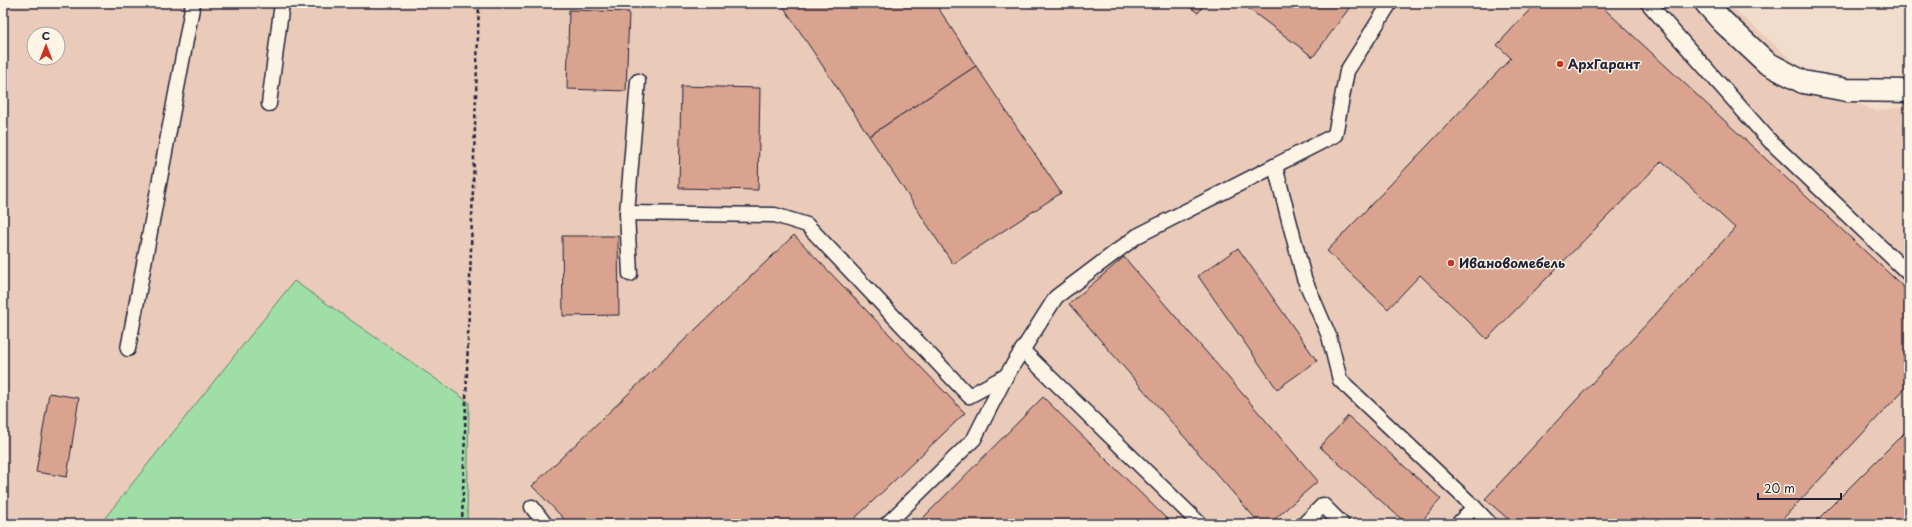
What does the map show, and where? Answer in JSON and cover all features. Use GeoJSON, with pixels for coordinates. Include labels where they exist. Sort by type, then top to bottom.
{"type":"FeatureCollection","features":[{"type":"Feature","properties":{"kind":"street"},"geometry":{"type":"LineString","coordinates":[[1706,3],[1722,21],[1767,63],[1803,82],[1847,90],[1909,91]]}},
{"type":"Feature","properties":{"kind":"lane"},"geometry":{"type":"LineString","coordinates":[[128,349],[193,3]]}},
{"type":"Feature","properties":{"kind":"lane"},"geometry":{"type":"LineString","coordinates":[[268,104],[282,3]]}},
{"type":"Feature","properties":{"kind":"lane"},"geometry":{"type":"LineString","coordinates":[[888,524],[974,439],[1006,376],[1056,297],[1137,236],[1335,135],[1347,71],[1390,3]]}},
{"type":"Feature","properties":{"kind":"lane"},"geometry":{"type":"LineString","coordinates":[[1648,3],[1770,141],[1909,274]]}},
{"type":"Feature","properties":{"kind":"lane"},"geometry":{"type":"LineString","coordinates":[[630,274],[627,213],[638,81]]}},
{"type":"Feature","properties":{"kind":"lane"},"geometry":{"type":"LineString","coordinates":[[1275,166],[1304,278],[1330,336],[1340,380],[1490,524]]}},
{"type":"Feature","properties":{"kind":"lane"},"geometry":{"type":"LineString","coordinates":[[627,213],[775,215],[807,225],[969,396],[1006,376]]}},
{"type":"Feature","properties":{"kind":"lane"},"geometry":{"type":"LineString","coordinates":[[1022,350],[1200,524]]}},
{"type":"Feature","properties":{"kind":"lane"},"geometry":{"type":"LineString","coordinates":[[1304,524],[1323,505],[1342,524]]}},
{"type":"Feature","properties":{"kind":"lane"},"geometry":{"type":"LineString","coordinates":[[532,507],[545,524]]}},
{"type":"Feature","properties":{"kind":"lane"},"geometry":{"type":"LineString","coordinates":[[1458,524],[1474,507]]}},
{"type":"Feature","properties":{"kind":"path"},"geometry":{"type":"LineString","coordinates":[[462,524],[479,3]]}},
{"type":"Feature","properties":{"kind":"shaded area"},"geometry":{"type":"Polygon","coordinates":[[[3,3],[1727,3],[1827,91],[1876,111],[1909,106],[1909,524],[467,524],[469,402],[294,281],[100,524],[3,524],[3,3]]]}},
{"type":"Feature","properties":{"kind":"green space"},"geometry":{"type":"Polygon","coordinates":[[[294,281],[469,402],[467,524],[100,524],[294,281]]]}},
{"type":"Feature","properties":{"kind":"building"},"geometry":{"type":"Polygon","coordinates":[[[781,3],[935,3],[976,66],[869,136],[781,3]]]}},
{"type":"Feature","properties":{"kind":"building"},"geometry":{"type":"Polygon","coordinates":[[[1184,3],[1205,3],[1198,13],[1184,3]]]}},
{"type":"Feature","properties":{"kind":"building"},"geometry":{"type":"Polygon","coordinates":[[[1241,3],[1344,3],[1350,7],[1313,57],[1241,3]]]}},
{"type":"Feature","properties":{"kind":"building","name":"Ивановомебель"},"geometry":{"type":"Polygon","coordinates":[[[1536,3],[1598,3],[1909,292],[1909,384],[1778,524],[1514,524],[1485,499],[1735,228],[1662,161],[1487,339],[1420,275],[1388,309],[1327,251],[1511,58],[1497,45],[1536,3]]]}},
{"type":"Feature","properties":{"kind":"building"},"geometry":{"type":"Polygon","coordinates":[[[569,10],[629,12],[626,91],[567,89],[569,10]]]}},
{"type":"Feature","properties":{"kind":"building"},"geometry":{"type":"Polygon","coordinates":[[[976,66],[1061,193],[953,264],[869,136],[976,66]]]}},
{"type":"Feature","properties":{"kind":"building"},"geometry":{"type":"Polygon","coordinates":[[[681,86],[760,88],[758,190],[679,188],[681,86]]]}},
{"type":"Feature","properties":{"kind":"building"},"geometry":{"type":"Polygon","coordinates":[[[794,235],[965,413],[849,524],[569,524],[532,486],[794,235]]]}},
{"type":"Feature","properties":{"kind":"building"},"geometry":{"type":"Polygon","coordinates":[[[562,236],[618,236],[619,315],[563,316],[562,236]]]}},
{"type":"Feature","properties":{"kind":"building"},"geometry":{"type":"Polygon","coordinates":[[[1238,248],[1317,361],[1277,389],[1198,276],[1238,248]]]}},
{"type":"Feature","properties":{"kind":"building"},"geometry":{"type":"Polygon","coordinates":[[[1124,257],[1318,481],[1269,524],[1260,524],[1069,304],[1124,257]]]}},
{"type":"Feature","properties":{"kind":"building"},"geometry":{"type":"Polygon","coordinates":[[[49,393],[79,398],[67,477],[36,472],[49,393]]]}},
{"type":"Feature","properties":{"kind":"building"},"geometry":{"type":"Polygon","coordinates":[[[1043,397],[1172,524],[917,524],[1043,397]]]}},
{"type":"Feature","properties":{"kind":"building"},"geometry":{"type":"Polygon","coordinates":[[[1348,416],[1441,499],[1419,524],[1407,524],[1320,447],[1348,416]]]}},
{"type":"Feature","properties":{"kind":"building"},"geometry":{"type":"Polygon","coordinates":[[[1909,428],[1909,518],[1903,524],[1813,524],[1909,428]]]}},
{"type":"Feature","properties":{"kind":"place","name":"АрхГарант"},"geometry":{"type":"Point","coordinates":[1560,64]}},
{"type":"Feature","properties":{"kind":"place","name":"Ивановомебель"},"geometry":{"type":"Point","coordinates":[1451,263]}}]}
